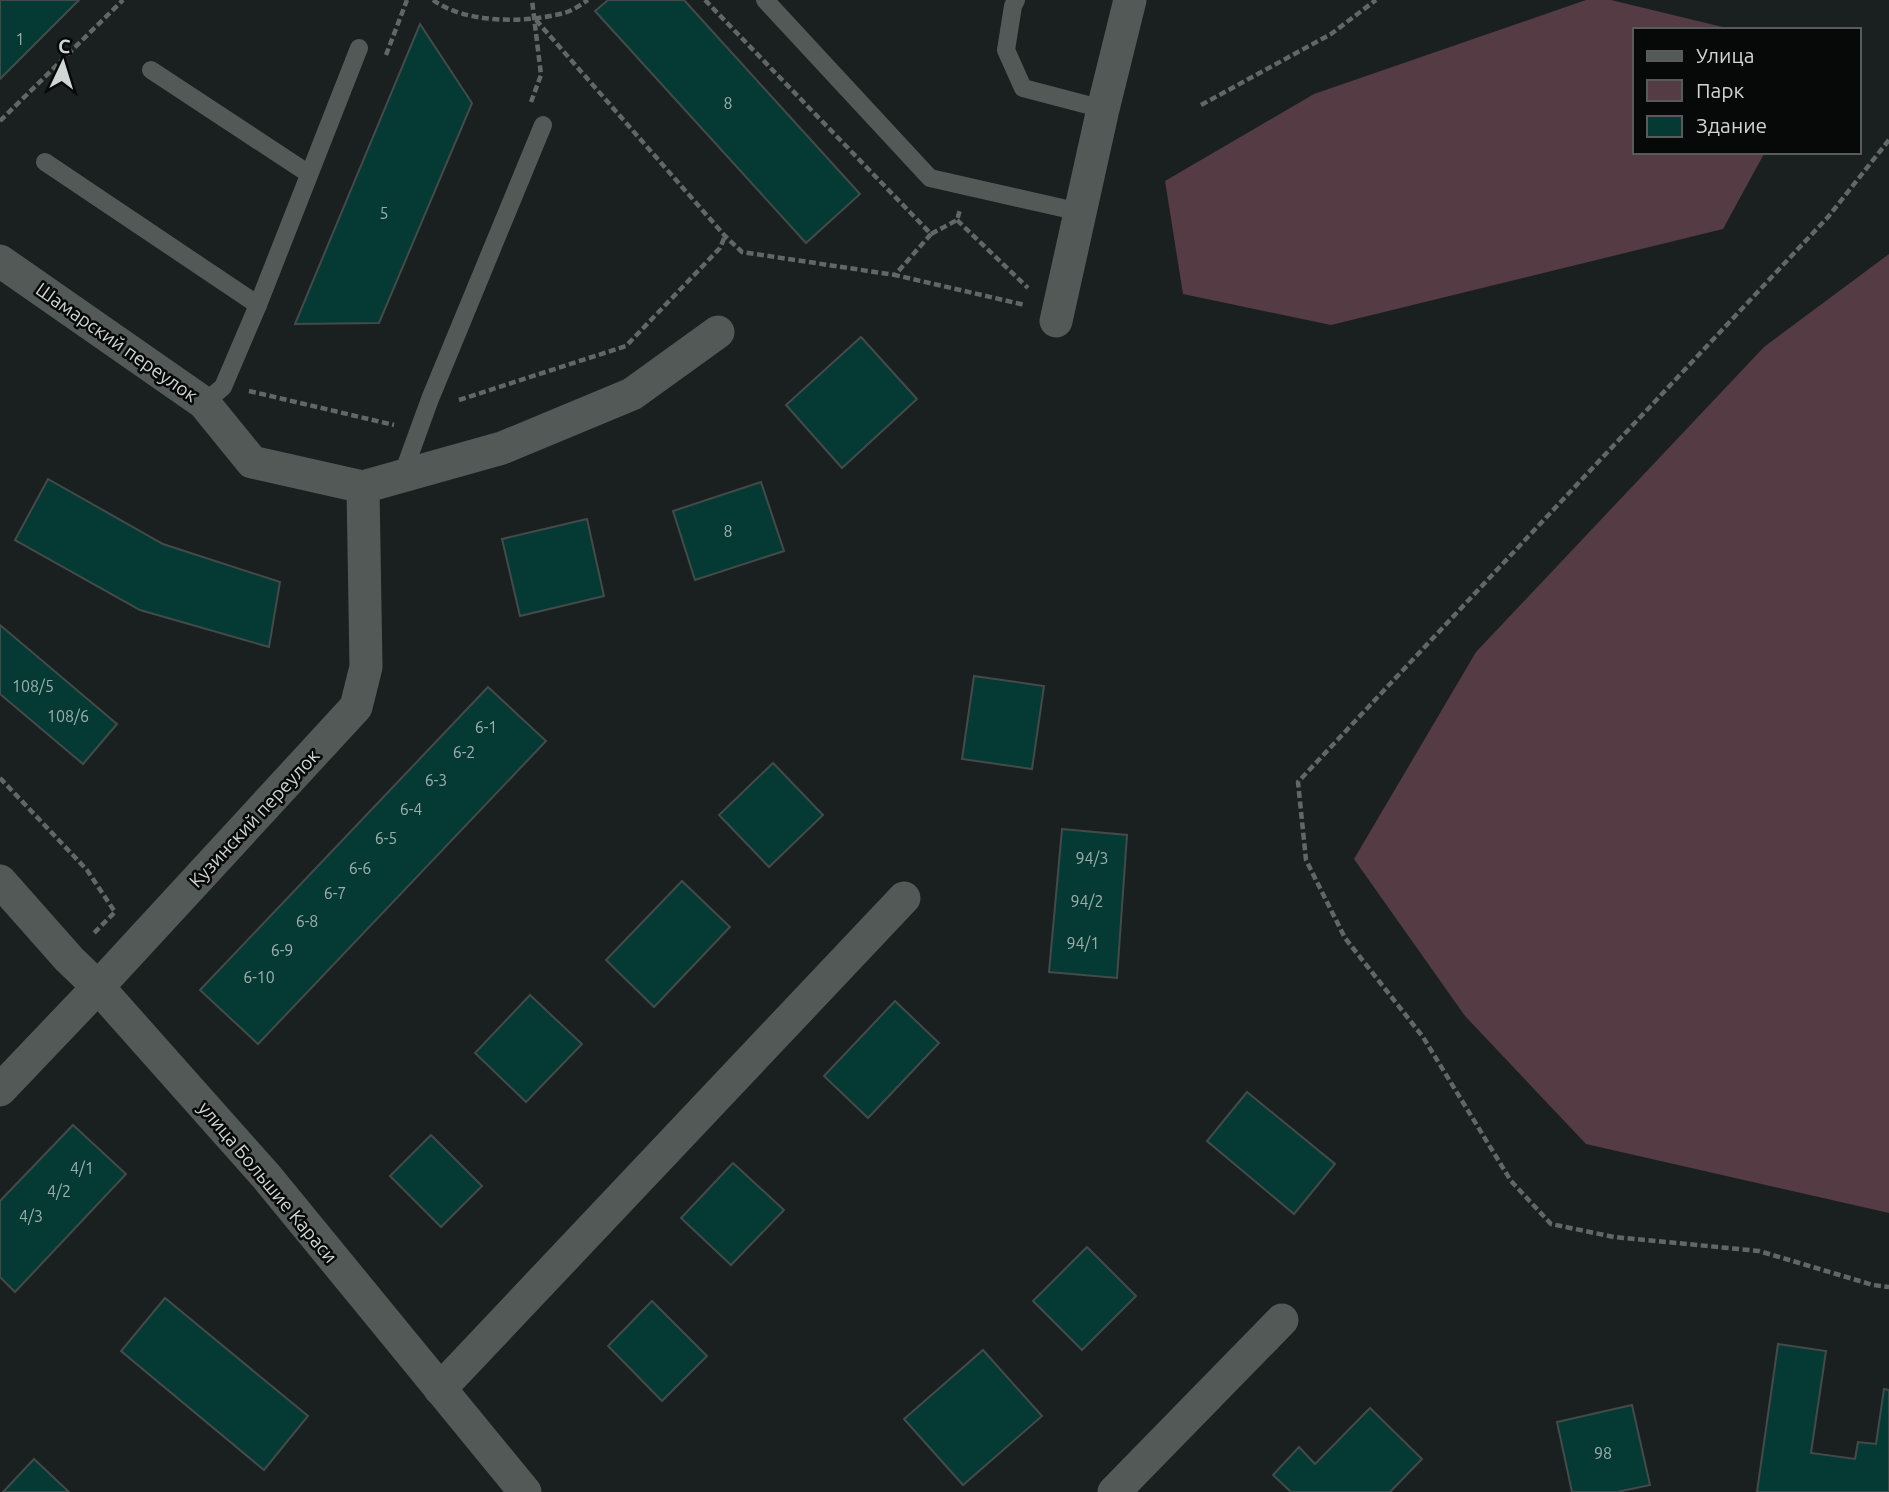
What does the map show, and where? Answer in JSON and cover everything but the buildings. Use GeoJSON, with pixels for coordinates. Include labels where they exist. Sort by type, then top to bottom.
{"type":"FeatureCollection","features":[{"type":"Feature","properties":{"kind":"street"},"geometry":{"type":"LineString","coordinates":[[1046,314],[1080,212],[1130,0]]}},
{"type":"Feature","properties":{"kind":"street","name":"Шамарский переулок"},"geometry":{"type":"LineString","coordinates":[[0,261],[213,395],[252,462],[363,487],[502,448],[632,394],[719,332]]}},
{"type":"Feature","properties":{"kind":"street","name":"Кузинский переулок"},"geometry":{"type":"LineString","coordinates":[[0,1090],[356,707],[366,667],[363,487]]}},
{"type":"Feature","properties":{"kind":"street","name":"улица Большие Караси"},"geometry":{"type":"LineString","coordinates":[[0,881],[265,1176],[525,1492]]}},
{"type":"Feature","properties":{"kind":"street"},"geometry":{"type":"LineString","coordinates":[[440,1389],[904,898]]}},
{"type":"Feature","properties":{"kind":"street"},"geometry":{"type":"LineString","coordinates":[[1114,1492],[1282,1321]]}},
{"type":"Feature","properties":{"kind":"lane"},"geometry":{"type":"LineString","coordinates":[[765,0],[930,178],[1080,212]]}},
{"type":"Feature","properties":{"kind":"lane"},"geometry":{"type":"LineString","coordinates":[[1016,0],[1006,50],[1023,88],[1103,109]]}},
{"type":"Feature","properties":{"kind":"lane"},"geometry":{"type":"LineString","coordinates":[[213,395],[258,305],[359,48]]}},
{"type":"Feature","properties":{"kind":"lane"},"geometry":{"type":"LineString","coordinates":[[151,70],[309,174]]}},
{"type":"Feature","properties":{"kind":"lane"},"geometry":{"type":"LineString","coordinates":[[402,476],[430,399],[543,125]]}},
{"type":"Feature","properties":{"kind":"lane"},"geometry":{"type":"LineString","coordinates":[[45,162],[258,305]]}},
{"type":"Feature","properties":{"kind":"path"},"geometry":{"type":"LineString","coordinates":[[0,121],[123,0]]}},
{"type":"Feature","properties":{"kind":"path"},"geometry":{"type":"LineString","coordinates":[[433,0],[479,19],[535,18],[567,13],[588,0]]}},
{"type":"Feature","properties":{"kind":"path"},"geometry":{"type":"LineString","coordinates":[[527,113],[541,75],[532,0]]}},
{"type":"Feature","properties":{"kind":"path"},"geometry":{"type":"LineString","coordinates":[[705,0],[930,234]]}},
{"type":"Feature","properties":{"kind":"path"},"geometry":{"type":"LineString","coordinates":[[1201,104],[1331,34],[1376,0]]}},
{"type":"Feature","properties":{"kind":"path"},"geometry":{"type":"LineString","coordinates":[[535,18],[725,236],[742,252],[895,275],[1046,314]]}},
{"type":"Feature","properties":{"kind":"path"},"geometry":{"type":"LineString","coordinates":[[1889,140],[1828,217],[1298,782],[1306,860],[1345,938],[1423,1037],[1511,1181],[1551,1224],[1614,1237],[1759,1251],[1873,1285],[1889,1287]]}},
{"type":"Feature","properties":{"kind":"path"},"geometry":{"type":"LineString","coordinates":[[895,275],[930,234],[957,220],[960,209]]}},
{"type":"Feature","properties":{"kind":"path"},"geometry":{"type":"LineString","coordinates":[[957,220],[1031,291]]}},
{"type":"Feature","properties":{"kind":"path"},"geometry":{"type":"LineString","coordinates":[[430,399],[452,403],[626,346],[720,248],[725,236]]}},
{"type":"Feature","properties":{"kind":"path"},"geometry":{"type":"LineString","coordinates":[[213,395],[249,391],[403,427]]}},
{"type":"Feature","properties":{"kind":"path"},"geometry":{"type":"LineString","coordinates":[[0,778],[87,870],[115,912],[69,959]]}},
{"type":"Feature","properties":{"kind":"green space"},"geometry":{"type":"Polygon","coordinates":[[[1586,0],[1611,0],[1727,28],[1633,28],[1633,154],[1764,154],[1723,229],[1331,325],[1183,294],[1165,181],[1314,94],[1586,0]]]}},
{"type":"Feature","properties":{"kind":"green space"},"geometry":{"type":"Polygon","coordinates":[[[1889,254],[1889,1213],[1586,1144],[1465,1016],[1354,859],[1476,652],[1764,347],[1889,254]]]}}]}
